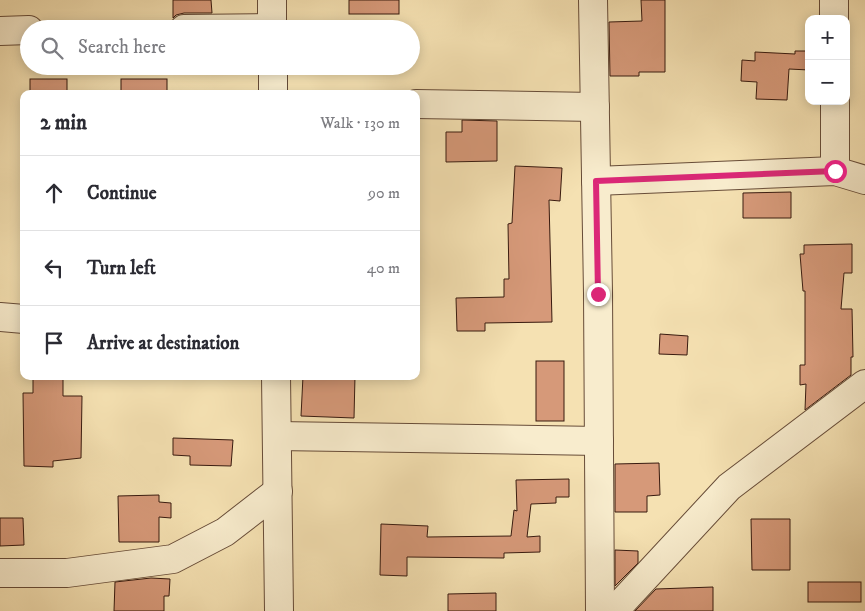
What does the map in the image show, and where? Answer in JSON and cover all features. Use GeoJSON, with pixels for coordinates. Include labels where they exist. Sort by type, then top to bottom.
{"type":"FeatureCollection","features":[{"type":"Feature","properties":{"kind":"street"},"geometry":{"type":"LineString","coordinates":[[272,0],[272,20]]}},
{"type":"Feature","properties":{"kind":"street"},"geometry":{"type":"LineString","coordinates":[[593,0],[600,611]]}},
{"type":"Feature","properties":{"kind":"street"},"geometry":{"type":"LineString","coordinates":[[834,0],[834,15]]}},
{"type":"Feature","properties":{"kind":"street"},"geometry":{"type":"LineString","coordinates":[[0,30],[20,30]]}},
{"type":"Feature","properties":{"kind":"street"},"geometry":{"type":"LineString","coordinates":[[273,75],[273,90]]}},
{"type":"Feature","properties":{"kind":"street"},"geometry":{"type":"LineString","coordinates":[[420,104],[595,107]]}},
{"type":"Feature","properties":{"kind":"street"},"geometry":{"type":"LineString","coordinates":[[835,105],[835,171]]}},
{"type":"Feature","properties":{"kind":"street"},"geometry":{"type":"LineString","coordinates":[[596,181],[835,171],[865,180]]}},
{"type":"Feature","properties":{"kind":"street"},"geometry":{"type":"LineString","coordinates":[[0,317],[20,319]]}},
{"type":"Feature","properties":{"kind":"street"},"geometry":{"type":"LineString","coordinates":[[276,380],[279,611]]}},
{"type":"Feature","properties":{"kind":"street"},"geometry":{"type":"LineString","coordinates":[[614,611],[728,487],[865,384]]}},
{"type":"Feature","properties":{"kind":"street"},"geometry":{"type":"LineString","coordinates":[[277,436],[599,441]]}},
{"type":"Feature","properties":{"kind":"street"},"geometry":{"type":"LineString","coordinates":[[0,573],[67,573],[173,560],[225,532],[278,490]]}},
{"type":"Feature","properties":{"kind":"building"},"geometry":{"type":"Polygon","coordinates":[[[173,0],[211,0],[212,13],[184,13],[173,18],[173,0]]]}},
{"type":"Feature","properties":{"kind":"building"},"geometry":{"type":"Polygon","coordinates":[[[349,0],[399,0],[399,14],[349,14],[349,0]]]}},
{"type":"Feature","properties":{"kind":"building"},"geometry":{"type":"Polygon","coordinates":[[[641,0],[665,0],[665,72],[639,72],[639,76],[610,76],[609,22],[642,21],[641,0]]]}},
{"type":"Feature","properties":{"kind":"building"},"geometry":{"type":"Polygon","coordinates":[[[795,51],[805,51],[805,70],[789,69],[787,100],[756,99],[757,82],[741,81],[742,60],[755,61],[755,52],[795,54],[795,51]]]}},
{"type":"Feature","properties":{"kind":"building"},"geometry":{"type":"Polygon","coordinates":[[[30,79],[67,79],[67,90],[30,90],[30,79]]]}},
{"type":"Feature","properties":{"kind":"building"},"geometry":{"type":"Polygon","coordinates":[[[121,79],[167,79],[167,90],[121,90],[121,79]]]}},
{"type":"Feature","properties":{"kind":"building"},"geometry":{"type":"Polygon","coordinates":[[[462,120],[497,121],[497,161],[446,162],[446,132],[462,132],[462,120]]]}},
{"type":"Feature","properties":{"kind":"building"},"geometry":{"type":"Polygon","coordinates":[[[515,166],[562,168],[560,201],[549,200],[552,322],[485,323],[485,331],[457,331],[456,298],[504,297],[504,279],[509,279],[508,224],[512,223],[515,166]]]}},
{"type":"Feature","properties":{"kind":"building"},"geometry":{"type":"Polygon","coordinates":[[[791,192],[791,218],[743,218],[743,193],[791,192]]]}},
{"type":"Feature","properties":{"kind":"building"},"geometry":{"type":"Polygon","coordinates":[[[852,244],[852,273],[844,273],[841,309],[852,309],[853,357],[851,357],[851,375],[805,410],[806,384],[800,385],[800,365],[805,365],[805,291],[803,291],[800,254],[804,254],[804,245],[852,244]]]}},
{"type":"Feature","properties":{"kind":"building"},"geometry":{"type":"Polygon","coordinates":[[[660,334],[688,336],[687,355],[659,354],[660,334]]]}},
{"type":"Feature","properties":{"kind":"building"},"geometry":{"type":"Polygon","coordinates":[[[536,361],[564,361],[564,421],[536,421],[536,361]]]}},
{"type":"Feature","properties":{"kind":"building"},"geometry":{"type":"Polygon","coordinates":[[[33,380],[63,380],[63,396],[82,396],[81,458],[53,461],[53,467],[24,466],[23,393],[33,393],[33,380]]]}},
{"type":"Feature","properties":{"kind":"building"},"geometry":{"type":"Polygon","coordinates":[[[303,380],[355,380],[354,418],[301,416],[303,380]]]}},
{"type":"Feature","properties":{"kind":"building"},"geometry":{"type":"Polygon","coordinates":[[[173,438],[233,440],[231,466],[190,465],[190,456],[173,455],[173,438]]]}},
{"type":"Feature","properties":{"kind":"building"},"geometry":{"type":"Polygon","coordinates":[[[659,463],[660,495],[647,496],[647,512],[615,512],[615,464],[659,463]]]}},
{"type":"Feature","properties":{"kind":"building"},"geometry":{"type":"Polygon","coordinates":[[[569,479],[569,497],[556,497],[556,503],[531,504],[527,537],[540,536],[540,552],[504,553],[504,558],[407,557],[407,576],[380,575],[381,524],[428,526],[427,537],[511,536],[514,510],[517,511],[516,480],[569,479]]]}},
{"type":"Feature","properties":{"kind":"building"},"geometry":{"type":"Polygon","coordinates":[[[159,495],[159,502],[171,503],[171,518],[159,517],[159,542],[119,542],[118,496],[159,495]]]}},
{"type":"Feature","properties":{"kind":"building"},"geometry":{"type":"Polygon","coordinates":[[[0,518],[23,518],[24,545],[0,546],[0,518]]]}},
{"type":"Feature","properties":{"kind":"building"},"geometry":{"type":"Polygon","coordinates":[[[751,519],[790,519],[790,570],[752,570],[751,519]]]}},
{"type":"Feature","properties":{"kind":"building"},"geometry":{"type":"Polygon","coordinates":[[[615,550],[638,551],[638,563],[615,586],[615,550]]]}},
{"type":"Feature","properties":{"kind":"building"},"geometry":{"type":"Polygon","coordinates":[[[151,578],[170,579],[169,596],[164,596],[164,611],[114,611],[115,582],[151,578]]]}},
{"type":"Feature","properties":{"kind":"building"},"geometry":{"type":"Polygon","coordinates":[[[808,582],[861,582],[861,602],[808,602],[808,582]]]}},
{"type":"Feature","properties":{"kind":"building"},"geometry":{"type":"Polygon","coordinates":[[[713,587],[713,611],[635,611],[656,589],[713,587]]]}},
{"type":"Feature","properties":{"kind":"building"},"geometry":{"type":"Polygon","coordinates":[[[496,593],[496,611],[448,611],[448,594],[496,593]]]}},
{"type":"Feature","properties":{"kind":"route"},"geometry":{"type":"LineString","coordinates":[[598,294],[596,181],[835,171]]}}]}
